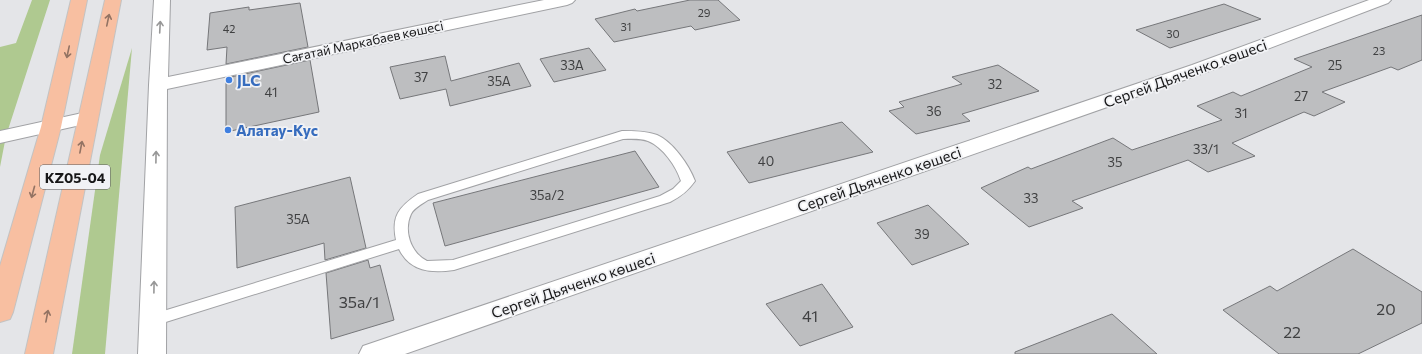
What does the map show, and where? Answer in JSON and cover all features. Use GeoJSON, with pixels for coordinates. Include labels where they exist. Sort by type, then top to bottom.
{"type":"FeatureCollection","features":[{"type":"Feature","properties":{"kind":"main road","name":"KZ05-04"},"geometry":{"type":"LineString","coordinates":[[0,312],[51,126],[79,0]]}},
{"type":"Feature","properties":{"kind":"main road","name":"KZ05-04"},"geometry":{"type":"LineString","coordinates":[[39,354],[87,118],[113,0]]}},
{"type":"Feature","properties":{"kind":"street"},"geometry":{"type":"LineString","coordinates":[[152,354],[158,85],[162,0]]}},
{"type":"Feature","properties":{"kind":"street","name":"Сағатай Маркабаев көшесі"},"geometry":{"type":"LineString","coordinates":[[158,85],[567,0]]}},
{"type":"Feature","properties":{"kind":"street","name":"Сергей Дьяченко көшесі"},"geometry":{"type":"LineString","coordinates":[[373,354],[1198,69],[1383,0]]}},
{"type":"Feature","properties":{"kind":"street"},"geometry":{"type":"LineString","coordinates":[[0,138],[87,118]]}},
{"type":"Feature","properties":{"kind":"lane"},"geometry":{"type":"LineString","coordinates":[[622,135],[652,137],[662,142],[686,172],[688,181],[677,193],[664,199],[454,265],[437,267],[424,265],[414,261],[402,243],[403,215],[410,206],[423,197],[622,135]]}},
{"type":"Feature","properties":{"kind":"lane"},"geometry":{"type":"LineString","coordinates":[[153,320],[402,243]]}},
{"type":"Feature","properties":{"kind":"green space"},"geometry":{"type":"Polygon","coordinates":[[[32,0],[50,0],[6,136],[0,167],[0,47],[16,43],[32,0]]]}},
{"type":"Feature","properties":{"kind":"green space"},"geometry":{"type":"Polygon","coordinates":[[[132,48],[105,354],[72,354],[100,155],[132,48]]]}},
{"type":"Feature","properties":{"kind":"building"},"geometry":{"type":"Polygon","coordinates":[[[690,0],[718,0],[740,20],[695,30],[691,26],[614,42],[595,19],[635,9],[637,11],[690,0]]]}},
{"type":"Feature","properties":{"kind":"building"},"geometry":{"type":"Polygon","coordinates":[[[300,3],[308,47],[226,64],[227,47],[207,50],[210,13],[249,7],[249,10],[300,3]]]}},
{"type":"Feature","properties":{"kind":"building"},"geometry":{"type":"Polygon","coordinates":[[[1224,4],[1261,19],[1170,48],[1136,30],[1224,4]]]}},
{"type":"Feature","properties":{"kind":"building"},"geometry":{"type":"Polygon","coordinates":[[[1422,15],[1422,60],[1398,70],[1391,67],[1322,92],[1345,102],[1314,116],[1304,112],[1232,143],[1255,156],[1208,172],[1188,160],[1072,201],[1083,208],[1029,227],[981,188],[1028,167],[1031,169],[1113,138],[1132,150],[1222,120],[1197,106],[1233,92],[1241,96],[1312,67],[1294,59],[1422,15]]]}},
{"type":"Feature","properties":{"kind":"building"},"geometry":{"type":"Polygon","coordinates":[[[589,48],[606,70],[554,82],[540,59],[589,48]]]}},
{"type":"Feature","properties":{"kind":"building"},"geometry":{"type":"Polygon","coordinates":[[[445,56],[451,81],[519,63],[531,86],[450,106],[446,89],[400,99],[390,67],[445,56]]]}},
{"type":"Feature","properties":{"kind":"building"},"geometry":{"type":"Polygon","coordinates":[[[310,60],[319,112],[226,132],[226,78],[310,60]]]}},
{"type":"Feature","properties":{"kind":"building"},"geometry":{"type":"Polygon","coordinates":[[[998,65],[1039,91],[962,114],[970,121],[916,134],[889,111],[904,107],[899,102],[962,84],[952,77],[998,65]]]}},
{"type":"Feature","properties":{"kind":"building"},"geometry":{"type":"Polygon","coordinates":[[[842,122],[873,152],[749,183],[727,152],[842,122]]]}},
{"type":"Feature","properties":{"kind":"building"},"geometry":{"type":"Polygon","coordinates":[[[635,151],[659,187],[445,246],[433,203],[635,151]]]}},
{"type":"Feature","properties":{"kind":"building"},"geometry":{"type":"Polygon","coordinates":[[[350,177],[366,248],[325,260],[324,243],[237,268],[235,207],[350,177]]]}},
{"type":"Feature","properties":{"kind":"building"},"geometry":{"type":"Polygon","coordinates":[[[928,205],[969,244],[912,265],[877,223],[928,205]]]}},
{"type":"Feature","properties":{"kind":"building"},"geometry":{"type":"Polygon","coordinates":[[[1353,249],[1422,292],[1422,323],[1358,354],[1279,354],[1223,310],[1270,286],[1277,291],[1353,249]]]}},
{"type":"Feature","properties":{"kind":"building"},"geometry":{"type":"Polygon","coordinates":[[[368,260],[370,268],[380,265],[394,320],[331,339],[326,273],[368,260]]]}},
{"type":"Feature","properties":{"kind":"building"},"geometry":{"type":"Polygon","coordinates":[[[822,284],[853,327],[800,346],[766,304],[822,284]]]}},
{"type":"Feature","properties":{"kind":"building"},"geometry":{"type":"Polygon","coordinates":[[[1112,314],[1157,354],[1015,354],[1015,352],[1112,314]]]}},
{"type":"Feature","properties":{"kind":"place","name":"JLC"},"geometry":{"type":"Point","coordinates":[229,80]}},
{"type":"Feature","properties":{"kind":"place","name":"Алатау-Кус"},"geometry":{"type":"Point","coordinates":[228,130]}}]}
